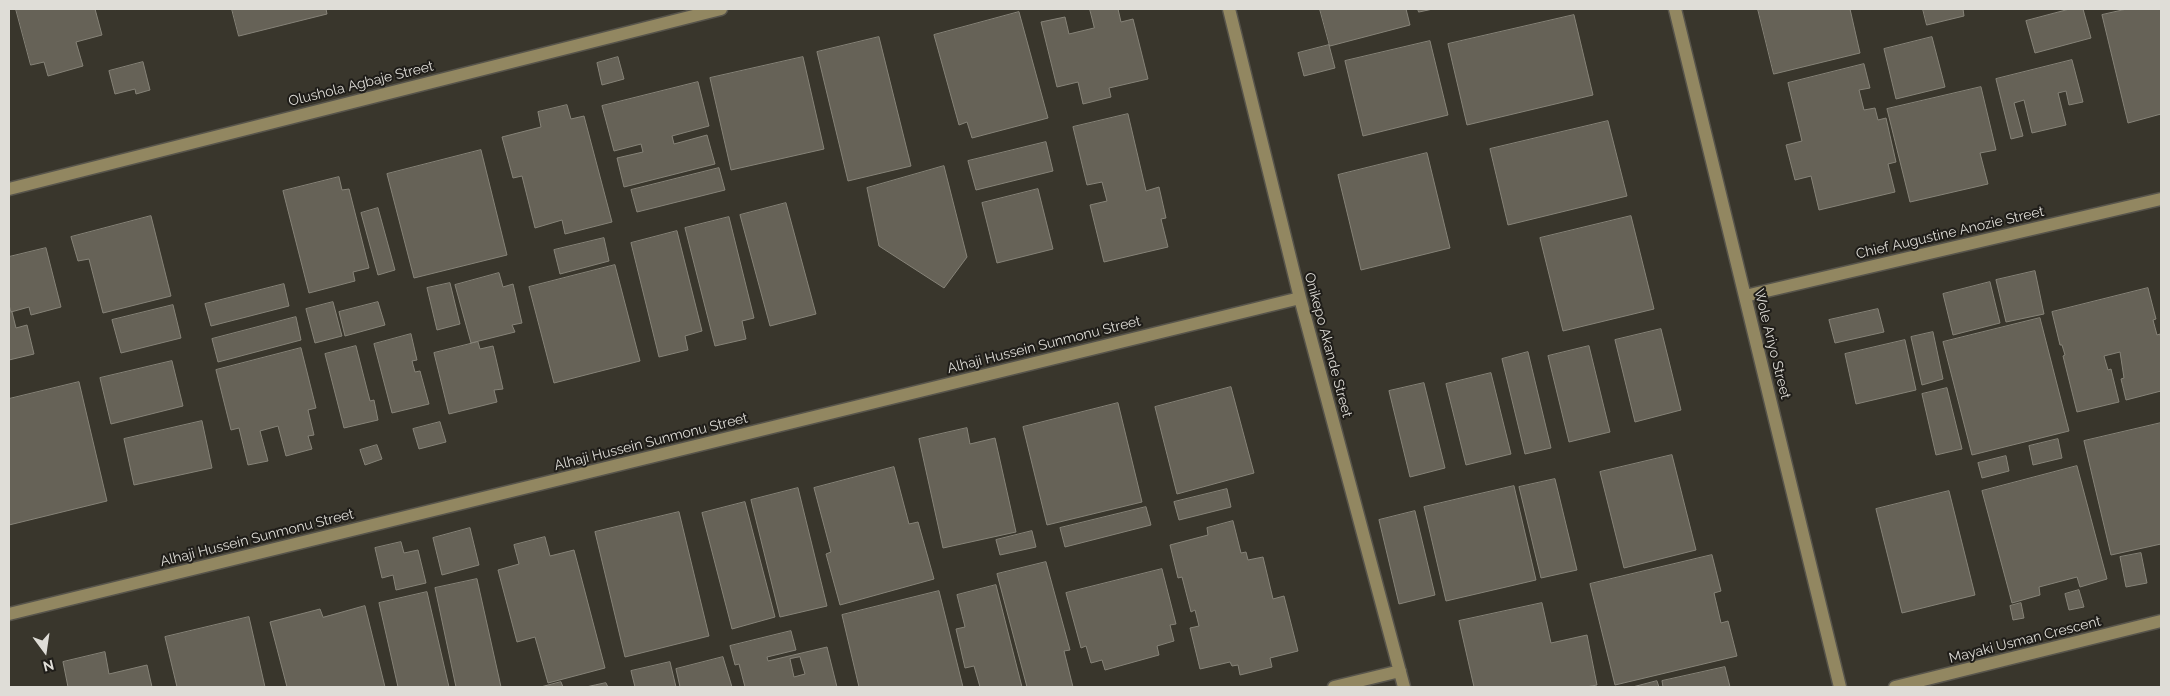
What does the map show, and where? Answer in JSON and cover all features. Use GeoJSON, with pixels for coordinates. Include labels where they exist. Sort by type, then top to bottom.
{"type":"FeatureCollection","features":[{"type":"Feature","properties":{"kind":"street","name":"Olushola Agbaje Street"},"geometry":{"type":"LineString","coordinates":[[9,189],[721,9]]}},
{"type":"Feature","properties":{"kind":"street","name":"Onikepo Akande Street"},"geometry":{"type":"LineString","coordinates":[[1229,9],[1300,298],[1404,687]]}},
{"type":"Feature","properties":{"kind":"street","name":"Wole Ariyo Street"},"geometry":{"type":"LineString","coordinates":[[1675,9],[1840,687]]}},
{"type":"Feature","properties":{"kind":"street","name":"Chief Augustine Anozie Street"},"geometry":{"type":"LineString","coordinates":[[1745,296],[2161,199]]}},
{"type":"Feature","properties":{"kind":"street","name":"Alhaji Hussein Sunmonu Street"},"geometry":{"type":"LineString","coordinates":[[9,614],[1300,298]]}},
{"type":"Feature","properties":{"kind":"street","name":"Mayaki Usman Crescent"},"geometry":{"type":"LineString","coordinates":[[1895,687],[2161,621]]}},
{"type":"Feature","properties":{"kind":"street"},"geometry":{"type":"LineString","coordinates":[[1334,687],[1400,671]]}},
{"type":"Feature","properties":{"kind":"building"},"geometry":{"type":"Polygon","coordinates":[[[16,9],[95,9],[102,35],[76,42],[83,66],[48,76],[44,62],[31,65],[16,9]]]}},
{"type":"Feature","properties":{"kind":"building"},"geometry":{"type":"Polygon","coordinates":[[[232,9],[326,9],[327,14],[239,36],[232,9]]]}},
{"type":"Feature","properties":{"kind":"building"},"geometry":{"type":"Polygon","coordinates":[[[1090,9],[1118,9],[1121,22],[1133,19],[1148,79],[1109,88],[1111,97],[1083,104],[1078,82],[1057,87],[1041,22],[1065,17],[1069,34],[1094,28],[1090,9]]]}},
{"type":"Feature","properties":{"kind":"building"},"geometry":{"type":"Polygon","coordinates":[[[1320,9],[1406,9],[1410,25],[1330,46],[1320,9]]]}},
{"type":"Feature","properties":{"kind":"building"},"geometry":{"type":"Polygon","coordinates":[[[1418,9],[1433,9],[1419,12],[1418,9]]]}},
{"type":"Feature","properties":{"kind":"building"},"geometry":{"type":"Polygon","coordinates":[[[1758,9],[1850,9],[1860,53],[1774,74],[1758,9]]]}},
{"type":"Feature","properties":{"kind":"building"},"geometry":{"type":"Polygon","coordinates":[[[1923,9],[1963,9],[1964,16],[1927,25],[1923,9]]]}},
{"type":"Feature","properties":{"kind":"building"},"geometry":{"type":"Polygon","coordinates":[[[2070,9],[2083,9],[2091,38],[2035,53],[2026,21],[2070,9]]]}},
{"type":"Feature","properties":{"kind":"building"},"geometry":{"type":"Polygon","coordinates":[[[2127,9],[2161,9],[2161,114],[2128,123],[2102,15],[2127,9]]]}},
{"type":"Feature","properties":{"kind":"building"},"geometry":{"type":"Polygon","coordinates":[[[1019,12],[1048,118],[972,138],[967,122],[959,125],[934,35],[1019,12]]]}},
{"type":"Feature","properties":{"kind":"building"},"geometry":{"type":"Polygon","coordinates":[[[1574,15],[1593,95],[1467,125],[1448,44],[1574,15]]]}},
{"type":"Feature","properties":{"kind":"building"},"geometry":{"type":"Polygon","coordinates":[[[879,37],[911,166],[848,181],[817,52],[879,37]]]}},
{"type":"Feature","properties":{"kind":"building"},"geometry":{"type":"Polygon","coordinates":[[[1932,37],[1945,87],[1896,99],[1884,49],[1932,37]]]}},
{"type":"Feature","properties":{"kind":"building"},"geometry":{"type":"Polygon","coordinates":[[[1430,41],[1448,115],[1363,136],[1345,61],[1430,41]]]}},
{"type":"Feature","properties":{"kind":"building"},"geometry":{"type":"Polygon","coordinates":[[[1329,45],[1335,68],[1304,76],[1298,53],[1329,45]]]}},
{"type":"Feature","properties":{"kind":"building"},"geometry":{"type":"Polygon","coordinates":[[[618,57],[624,79],[602,85],[597,63],[618,57]]]}},
{"type":"Feature","properties":{"kind":"building"},"geometry":{"type":"Polygon","coordinates":[[[803,57],[824,149],[731,170],[710,78],[803,57]]]}},
{"type":"Feature","properties":{"kind":"building"},"geometry":{"type":"Polygon","coordinates":[[[2072,60],[2083,102],[2069,105],[2066,91],[2058,93],[2066,125],[2032,133],[2024,100],[2014,103],[2023,136],[2011,139],[1996,79],[2072,60]]]}},
{"type":"Feature","properties":{"kind":"building"},"geometry":{"type":"Polygon","coordinates":[[[143,62],[150,90],[136,94],[135,89],[115,94],[109,71],[143,62]]]}},
{"type":"Feature","properties":{"kind":"building"},"geometry":{"type":"Polygon","coordinates":[[[1864,64],[1870,88],[1859,90],[1864,110],[1875,108],[1878,120],[1886,118],[1896,162],[1888,164],[1895,192],[1819,210],[1811,176],[1795,180],[1786,145],[1802,141],[1788,83],[1864,64]]]}},
{"type":"Feature","properties":{"kind":"building"},"geometry":{"type":"Polygon","coordinates":[[[698,82],[709,126],[672,136],[674,144],[707,135],[715,164],[624,187],[617,158],[643,152],[641,144],[614,151],[602,106],[698,82]]]}},
{"type":"Feature","properties":{"kind":"building"},"geometry":{"type":"Polygon","coordinates":[[[1981,87],[1996,150],[1980,153],[1988,184],[1910,202],[1887,109],[1981,87]]]}},
{"type":"Feature","properties":{"kind":"building"},"geometry":{"type":"Polygon","coordinates":[[[567,105],[571,119],[584,116],[612,222],[565,234],[562,220],[535,228],[522,176],[513,178],[502,137],[541,127],[538,112],[567,105]]]}},
{"type":"Feature","properties":{"kind":"building"},"geometry":{"type":"Polygon","coordinates":[[[1128,114],[1146,191],[1159,187],[1166,218],[1161,219],[1168,247],[1104,262],[1090,205],[1107,201],[1102,182],[1087,185],[1073,127],[1128,114]]]}},
{"type":"Feature","properties":{"kind":"building"},"geometry":{"type":"Polygon","coordinates":[[[1608,121],[1627,196],[1508,225],[1490,149],[1608,121]]]}},
{"type":"Feature","properties":{"kind":"building"},"geometry":{"type":"Polygon","coordinates":[[[1046,142],[1053,171],[976,190],[968,161],[1046,142]]]}},
{"type":"Feature","properties":{"kind":"building"},"geometry":{"type":"Polygon","coordinates":[[[481,150],[507,255],[414,278],[387,174],[481,150]]]}},
{"type":"Feature","properties":{"kind":"building"},"geometry":{"type":"Polygon","coordinates":[[[1427,153],[1450,248],[1361,270],[1338,175],[1427,153]]]}},
{"type":"Feature","properties":{"kind":"building"},"geometry":{"type":"Polygon","coordinates":[[[944,166],[967,257],[944,288],[879,246],[867,188],[944,166]]]}},
{"type":"Feature","properties":{"kind":"building"},"geometry":{"type":"Polygon","coordinates":[[[719,168],[725,190],[637,212],[631,190],[719,168]]]}},
{"type":"Feature","properties":{"kind":"building"},"geometry":{"type":"Polygon","coordinates":[[[339,177],[342,190],[349,189],[369,268],[353,272],[355,281],[309,293],[283,191],[339,177]]]}},
{"type":"Feature","properties":{"kind":"building"},"geometry":{"type":"Polygon","coordinates":[[[1038,189],[1053,249],[997,263],[982,203],[1038,189]]]}},
{"type":"Feature","properties":{"kind":"building"},"geometry":{"type":"Polygon","coordinates":[[[786,203],[816,314],[770,326],[740,215],[786,203]]]}},
{"type":"Feature","properties":{"kind":"building"},"geometry":{"type":"Polygon","coordinates":[[[378,208],[395,270],[378,275],[361,213],[378,208]]]}},
{"type":"Feature","properties":{"kind":"building"},"geometry":{"type":"Polygon","coordinates":[[[151,216],[171,296],[103,313],[89,259],[78,261],[71,237],[151,216]]]}},
{"type":"Feature","properties":{"kind":"building"},"geometry":{"type":"Polygon","coordinates":[[[1631,216],[1654,309],[1563,331],[1540,238],[1631,216]]]}},
{"type":"Feature","properties":{"kind":"building"},"geometry":{"type":"Polygon","coordinates":[[[729,217],[754,318],[742,321],[746,339],[715,346],[685,228],[729,217]]]}},
{"type":"Feature","properties":{"kind":"building"},"geometry":{"type":"Polygon","coordinates":[[[677,231],[702,331],[685,336],[688,350],[659,357],[631,243],[677,231]]]}},
{"type":"Feature","properties":{"kind":"building"},"geometry":{"type":"Polygon","coordinates":[[[604,238],[609,261],[560,274],[554,250],[604,238]]]}},
{"type":"Feature","properties":{"kind":"building"},"geometry":{"type":"Polygon","coordinates":[[[46,248],[61,307],[31,315],[29,307],[11,312],[9,305],[9,257],[46,248]]]}},
{"type":"Feature","properties":{"kind":"building"},"geometry":{"type":"Polygon","coordinates":[[[615,265],[640,361],[554,383],[529,287],[615,265]]]}},
{"type":"Feature","properties":{"kind":"building"},"geometry":{"type":"Polygon","coordinates":[[[2035,271],[2044,314],[2006,322],[1996,280],[2035,271]]]}},
{"type":"Feature","properties":{"kind":"building"},"geometry":{"type":"Polygon","coordinates":[[[499,273],[503,287],[513,284],[522,323],[512,325],[515,332],[471,343],[455,285],[499,273]]]}},
{"type":"Feature","properties":{"kind":"building"},"geometry":{"type":"Polygon","coordinates":[[[1990,282],[2000,323],[1953,335],[1943,294],[1990,282]]]}},
{"type":"Feature","properties":{"kind":"building"},"geometry":{"type":"Polygon","coordinates":[[[450,283],[460,324],[437,330],[427,288],[450,283]]]}},
{"type":"Feature","properties":{"kind":"building"},"geometry":{"type":"Polygon","coordinates":[[[284,284],[289,306],[211,326],[205,304],[284,284]]]}},
{"type":"Feature","properties":{"kind":"building"},"geometry":{"type":"Polygon","coordinates":[[[2148,288],[2156,319],[2153,320],[2157,335],[2160,334],[2161,340],[2161,391],[2126,400],[2121,379],[2124,378],[2120,352],[2104,356],[2108,370],[2111,369],[2119,402],[2077,412],[2063,356],[2065,355],[2062,345],[2060,345],[2052,312],[2148,288]]]}},
{"type":"Feature","properties":{"kind":"building"},"geometry":{"type":"Polygon","coordinates":[[[333,302],[342,336],[315,343],[306,309],[333,302]]]}},
{"type":"Feature","properties":{"kind":"building"},"geometry":{"type":"Polygon","coordinates":[[[378,302],[385,325],[345,336],[339,312],[378,302]]]}},
{"type":"Feature","properties":{"kind":"building"},"geometry":{"type":"Polygon","coordinates":[[[173,305],[181,338],[121,353],[112,320],[173,305]]]}},
{"type":"Feature","properties":{"kind":"building"},"geometry":{"type":"Polygon","coordinates":[[[1878,309],[1884,332],[1835,343],[1829,320],[1878,309]]]}},
{"type":"Feature","properties":{"kind":"building"},"geometry":{"type":"Polygon","coordinates":[[[12,312],[16,328],[27,325],[34,354],[9,360],[9,313],[12,312]]]}},
{"type":"Feature","properties":{"kind":"building"},"geometry":{"type":"Polygon","coordinates":[[[296,317],[301,340],[218,362],[212,339],[296,317]]]}},
{"type":"Feature","properties":{"kind":"building"},"geometry":{"type":"Polygon","coordinates":[[[2040,318],[2069,431],[1972,455],[1943,342],[2040,318]]]}},
{"type":"Feature","properties":{"kind":"building"},"geometry":{"type":"Polygon","coordinates":[[[1661,329],[1681,410],[1635,422],[1615,340],[1661,329]]]}},
{"type":"Feature","properties":{"kind":"building"},"geometry":{"type":"Polygon","coordinates":[[[1933,332],[1943,379],[1922,385],[1911,337],[1933,332]]]}},
{"type":"Feature","properties":{"kind":"building"},"geometry":{"type":"Polygon","coordinates":[[[411,334],[417,360],[412,361],[415,372],[420,371],[429,404],[392,413],[374,344],[411,334]]]}},
{"type":"Feature","properties":{"kind":"building"},"geometry":{"type":"Polygon","coordinates":[[[1905,340],[1916,390],[1856,404],[1845,354],[1905,340]]]}},
{"type":"Feature","properties":{"kind":"building"},"geometry":{"type":"Polygon","coordinates":[[[478,342],[480,349],[493,346],[503,389],[494,390],[497,402],[449,414],[434,353],[478,342]]]}},
{"type":"Feature","properties":{"kind":"building"},"geometry":{"type":"Polygon","coordinates":[[[356,346],[370,401],[374,400],[378,420],[344,428],[325,354],[356,346]]]}},
{"type":"Feature","properties":{"kind":"building"},"geometry":{"type":"Polygon","coordinates":[[[1589,346],[1610,432],[1569,442],[1548,356],[1589,346]]]}},
{"type":"Feature","properties":{"kind":"building"},"geometry":{"type":"Polygon","coordinates":[[[301,348],[316,408],[308,410],[314,435],[308,436],[312,449],[286,456],[278,426],[260,431],[268,461],[248,465],[239,428],[231,430],[216,370],[301,348]]]}},
{"type":"Feature","properties":{"kind":"building"},"geometry":{"type":"Polygon","coordinates":[[[1528,352],[1551,448],[1525,454],[1502,359],[1528,352]]]}},
{"type":"Feature","properties":{"kind":"building"},"geometry":{"type":"Polygon","coordinates":[[[172,361],[183,406],[111,424],[100,378],[172,361]]]}},
{"type":"Feature","properties":{"kind":"building"},"geometry":{"type":"Polygon","coordinates":[[[1491,373],[1511,454],[1466,465],[1446,384],[1491,373]]]}},
{"type":"Feature","properties":{"kind":"building"},"geometry":{"type":"Polygon","coordinates":[[[79,382],[107,501],[9,525],[9,399],[79,382]]]}},
{"type":"Feature","properties":{"kind":"building"},"geometry":{"type":"Polygon","coordinates":[[[1424,383],[1445,468],[1410,477],[1389,391],[1424,383]]]}},
{"type":"Feature","properties":{"kind":"building"},"geometry":{"type":"Polygon","coordinates":[[[1231,387],[1254,473],[1177,494],[1155,407],[1231,387]]]}},
{"type":"Feature","properties":{"kind":"building"},"geometry":{"type":"Polygon","coordinates":[[[1947,388],[1962,449],[1936,455],[1922,394],[1947,388]]]}},
{"type":"Feature","properties":{"kind":"building"},"geometry":{"type":"Polygon","coordinates":[[[1118,403],[1142,502],[1047,525],[1023,427],[1118,403]]]}},
{"type":"Feature","properties":{"kind":"building"},"geometry":{"type":"Polygon","coordinates":[[[202,421],[212,468],[134,485],[124,439],[202,421]]]}},
{"type":"Feature","properties":{"kind":"building"},"geometry":{"type":"Polygon","coordinates":[[[440,422],[446,442],[419,449],[413,429],[440,422]]]}},
{"type":"Feature","properties":{"kind":"building"},"geometry":{"type":"Polygon","coordinates":[[[2161,423],[2161,544],[2111,555],[2084,441],[2161,423]]]}},
{"type":"Feature","properties":{"kind":"building"},"geometry":{"type":"Polygon","coordinates":[[[967,428],[970,444],[995,438],[1016,532],[943,548],[919,439],[967,428]]]}},
{"type":"Feature","properties":{"kind":"building"},"geometry":{"type":"Polygon","coordinates":[[[2058,439],[2062,458],[2033,465],[2029,446],[2058,439]]]}},
{"type":"Feature","properties":{"kind":"building"},"geometry":{"type":"Polygon","coordinates":[[[377,445],[382,459],[365,465],[360,450],[377,445]]]}},
{"type":"Feature","properties":{"kind":"building"},"geometry":{"type":"Polygon","coordinates":[[[1672,455],[1696,550],[1624,568],[1600,472],[1672,455]]]}},
{"type":"Feature","properties":{"kind":"building"},"geometry":{"type":"Polygon","coordinates":[[[2006,456],[2009,471],[1982,478],[1978,463],[2006,456]]]}},
{"type":"Feature","properties":{"kind":"building"},"geometry":{"type":"Polygon","coordinates":[[[2077,466],[2107,579],[2080,587],[2077,577],[2039,587],[2040,595],[2012,603],[1982,491],[2077,466]]]}},
{"type":"Feature","properties":{"kind":"building"},"geometry":{"type":"Polygon","coordinates":[[[894,467],[909,524],[918,522],[934,579],[840,605],[826,554],[831,552],[814,488],[894,467]]]}},
{"type":"Feature","properties":{"kind":"building"},"geometry":{"type":"Polygon","coordinates":[[[1555,479],[1577,570],[1541,578],[1519,487],[1555,479]]]}},
{"type":"Feature","properties":{"kind":"building"},"geometry":{"type":"Polygon","coordinates":[[[1514,486],[1536,580],[1446,601],[1424,507],[1514,486]]]}},
{"type":"Feature","properties":{"kind":"building"},"geometry":{"type":"Polygon","coordinates":[[[798,488],[827,606],[780,617],[751,500],[798,488]]]}},
{"type":"Feature","properties":{"kind":"building"},"geometry":{"type":"Polygon","coordinates":[[[1227,489],[1231,507],[1179,520],[1174,502],[1227,489]]]}},
{"type":"Feature","properties":{"kind":"building"},"geometry":{"type":"Polygon","coordinates":[[[1949,491],[1975,595],[1902,613],[1876,509],[1949,491]]]}},
{"type":"Feature","properties":{"kind":"building"},"geometry":{"type":"Polygon","coordinates":[[[745,502],[775,617],[732,629],[702,513],[745,502]]]}},
{"type":"Feature","properties":{"kind":"building"},"geometry":{"type":"Polygon","coordinates":[[[1146,507],[1151,525],[1065,547],[1060,528],[1146,507]]]}},
{"type":"Feature","properties":{"kind":"building"},"geometry":{"type":"Polygon","coordinates":[[[1415,511],[1435,595],[1399,604],[1379,520],[1415,511]]]}},
{"type":"Feature","properties":{"kind":"building"},"geometry":{"type":"Polygon","coordinates":[[[679,512],[709,636],[625,657],[595,532],[679,512]]]}},
{"type":"Feature","properties":{"kind":"building"},"geometry":{"type":"Polygon","coordinates":[[[1233,521],[1241,553],[1246,552],[1248,560],[1263,557],[1273,599],[1284,596],[1298,651],[1270,658],[1272,667],[1240,675],[1238,665],[1232,666],[1230,662],[1200,669],[1190,628],[1199,626],[1195,610],[1191,612],[1182,577],[1178,578],[1170,545],[1208,535],[1207,528],[1233,521]]]}},
{"type":"Feature","properties":{"kind":"building"},"geometry":{"type":"Polygon","coordinates":[[[470,528],[479,565],[442,575],[433,538],[470,528]]]}},
{"type":"Feature","properties":{"kind":"building"},"geometry":{"type":"Polygon","coordinates":[[[1032,531],[1036,547],[1000,555],[996,540],[1032,531]]]}},
{"type":"Feature","properties":{"kind":"building"},"geometry":{"type":"Polygon","coordinates":[[[545,537],[550,556],[574,550],[605,668],[548,683],[535,637],[517,642],[498,570],[519,564],[514,545],[545,537]]]}},
{"type":"Feature","properties":{"kind":"building"},"geometry":{"type":"Polygon","coordinates":[[[401,542],[404,553],[418,550],[426,583],[396,590],[393,575],[382,578],[375,548],[401,542]]]}},
{"type":"Feature","properties":{"kind":"building"},"geometry":{"type":"Polygon","coordinates":[[[2141,553],[2147,583],[2126,587],[2120,557],[2141,553]]]}},
{"type":"Feature","properties":{"kind":"building"},"geometry":{"type":"Polygon","coordinates":[[[1712,555],[1721,591],[1714,593],[1721,623],[1728,621],[1737,656],[1615,685],[1590,584],[1712,555]]]}},
{"type":"Feature","properties":{"kind":"building"},"geometry":{"type":"Polygon","coordinates":[[[1046,562],[1070,650],[1064,651],[1073,687],[1027,687],[997,574],[1046,562]]]}},
{"type":"Feature","properties":{"kind":"building"},"geometry":{"type":"Polygon","coordinates":[[[1162,569],[1176,624],[1170,625],[1174,641],[1157,646],[1159,655],[1105,670],[1102,660],[1091,663],[1086,646],[1081,648],[1066,593],[1162,569]]]}},
{"type":"Feature","properties":{"kind":"building"},"geometry":{"type":"Polygon","coordinates":[[[477,579],[501,687],[456,687],[435,588],[477,579]]]}},
{"type":"Feature","properties":{"kind":"building"},"geometry":{"type":"Polygon","coordinates":[[[996,585],[1022,687],[980,687],[974,666],[965,668],[956,629],[965,627],[957,595],[996,585]]]}},
{"type":"Feature","properties":{"kind":"building"},"geometry":{"type":"Polygon","coordinates":[[[2079,590],[2084,607],[2069,610],[2065,594],[2079,590]]]}},
{"type":"Feature","properties":{"kind":"building"},"geometry":{"type":"Polygon","coordinates":[[[939,591],[963,687],[859,687],[842,615],[939,591]]]}},
{"type":"Feature","properties":{"kind":"building"},"geometry":{"type":"Polygon","coordinates":[[[427,592],[449,687],[398,687],[379,603],[427,592]]]}},
{"type":"Feature","properties":{"kind":"building"},"geometry":{"type":"Polygon","coordinates":[[[1542,603],[1551,643],[1587,635],[1597,685],[1586,687],[1474,687],[1459,621],[1542,603]]]}},
{"type":"Feature","properties":{"kind":"building"},"geometry":{"type":"Polygon","coordinates":[[[2021,603],[2024,618],[2013,620],[2010,606],[2021,603]]]}},
{"type":"Feature","properties":{"kind":"building"},"geometry":{"type":"Polygon","coordinates":[[[365,606],[385,687],[287,687],[270,622],[320,609],[323,617],[365,606]]]}},
{"type":"Feature","properties":{"kind":"building"},"geometry":{"type":"Polygon","coordinates":[[[249,617],[265,687],[177,687],[165,637],[249,617]]]}},
{"type":"Feature","properties":{"kind":"building"},"geometry":{"type":"Polygon","coordinates":[[[791,631],[796,650],[767,657],[768,661],[827,647],[837,687],[745,687],[739,664],[735,665],[730,646],[791,631]],[[800,657],[790,659],[794,677],[805,674],[800,657]]]}},
{"type":"Feature","properties":{"kind":"building"},"geometry":{"type":"Polygon","coordinates":[[[105,652],[109,674],[147,665],[152,687],[68,687],[63,662],[105,652]]]}},
{"type":"Feature","properties":{"kind":"building"},"geometry":{"type":"Polygon","coordinates":[[[723,657],[732,687],[680,687],[676,669],[723,657]]]}},
{"type":"Feature","properties":{"kind":"building"},"geometry":{"type":"Polygon","coordinates":[[[670,662],[676,687],[635,687],[631,671],[670,662]]]}},
{"type":"Feature","properties":{"kind":"building"},"geometry":{"type":"Polygon","coordinates":[[[1725,667],[1730,687],[1663,687],[1662,681],[1725,667]]]}},
{"type":"Feature","properties":{"kind":"building"},"geometry":{"type":"Polygon","coordinates":[[[1657,681],[1659,687],[1633,687],[1657,681]]]}},
{"type":"Feature","properties":{"kind":"building"},"geometry":{"type":"Polygon","coordinates":[[[561,682],[563,687],[541,687],[561,682]]]}},
{"type":"Feature","properties":{"kind":"building"},"geometry":{"type":"Polygon","coordinates":[[[606,683],[608,687],[586,687],[595,685],[606,683]]]}}]}
